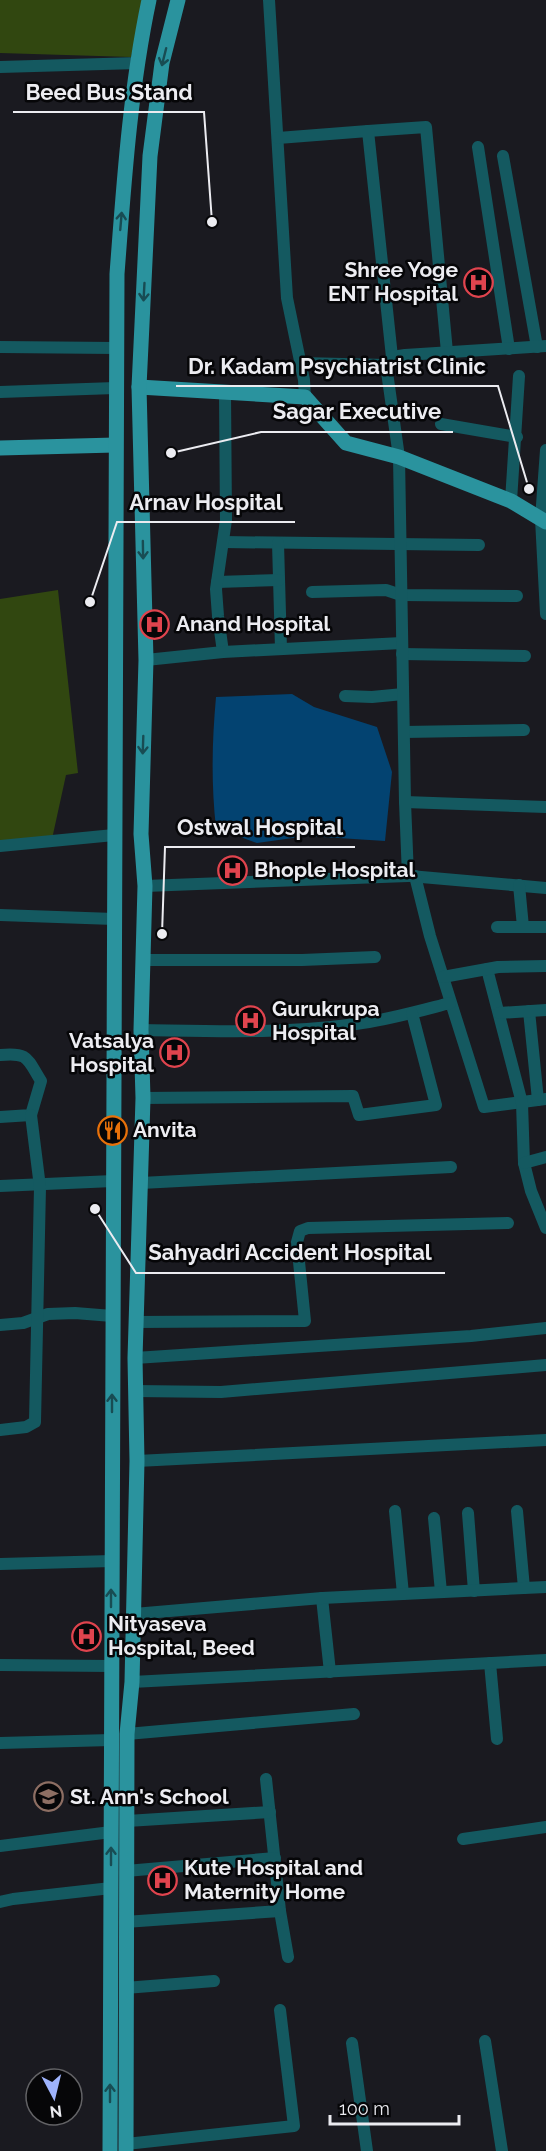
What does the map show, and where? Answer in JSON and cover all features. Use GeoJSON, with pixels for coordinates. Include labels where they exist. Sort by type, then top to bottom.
{"type":"FeatureCollection","features":[{"type":"Feature","properties":{"kind":"main road"},"geometry":{"type":"LineString","coordinates":[[110,2151],[115,388],[119,252],[127,152],[138,63],[149,0]]}},
{"type":"Feature","properties":{"kind":"main road"},"geometry":{"type":"LineString","coordinates":[[126,2148],[127,1734],[132,1682],[134,1614],[137,1461],[135,1358],[143,1098],[141,1030],[145,886],[141,834],[146,660],[139,387],[150,156],[162,63],[178,0]]}},
{"type":"Feature","properties":{"kind":"main road"},"geometry":{"type":"LineString","coordinates":[[119,252],[145,254]]}},
{"type":"Feature","properties":{"kind":"main road"},"geometry":{"type":"LineString","coordinates":[[139,387],[305,397],[346,443],[399,457],[512,501],[544,520]]}},
{"type":"Feature","properties":{"kind":"main road"},"geometry":{"type":"LineString","coordinates":[[0,448],[115,445]]}},
{"type":"Feature","properties":{"kind":"street"},"geometry":{"type":"LineString","coordinates":[[269,0],[286,298],[304,380],[305,397]]}},
{"type":"Feature","properties":{"kind":"street"},"geometry":{"type":"LineString","coordinates":[[0,67],[138,63]]}},
{"type":"Feature","properties":{"kind":"street"},"geometry":{"type":"LineString","coordinates":[[278,138],[426,127],[447,352]]}},
{"type":"Feature","properties":{"kind":"street"},"geometry":{"type":"LineString","coordinates":[[368,131],[399,457],[405,802],[412,876],[484,1107],[542,1100],[529,1011]]}},
{"type":"Feature","properties":{"kind":"street"},"geometry":{"type":"LineString","coordinates":[[478,147],[509,349]]}},
{"type":"Feature","properties":{"kind":"street"},"geometry":{"type":"LineString","coordinates":[[300,363],[389,361],[447,352],[541,346],[503,156]]}},
{"type":"Feature","properties":{"kind":"street"},"geometry":{"type":"LineString","coordinates":[[0,347],[116,348]]}},
{"type":"Feature","properties":{"kind":"street"},"geometry":{"type":"LineString","coordinates":[[512,501],[519,376]]}},
{"type":"Feature","properties":{"kind":"street"},"geometry":{"type":"LineString","coordinates":[[0,392],[115,388]]}},
{"type":"Feature","properties":{"kind":"street"},"geometry":{"type":"LineString","coordinates":[[223,652],[218,616],[217,582],[226,520],[225,392]]}},
{"type":"Feature","properties":{"kind":"street"},"geometry":{"type":"LineString","coordinates":[[441,424],[517,437]]}},
{"type":"Feature","properties":{"kind":"street"},"geometry":{"type":"LineString","coordinates":[[546,450],[544,520],[546,614]]}},
{"type":"Feature","properties":{"kind":"street"},"geometry":{"type":"LineString","coordinates":[[223,542],[479,545]]}},
{"type":"Feature","properties":{"kind":"street"},"geometry":{"type":"LineString","coordinates":[[278,543],[281,649]]}},
{"type":"Feature","properties":{"kind":"street"},"geometry":{"type":"LineString","coordinates":[[217,582],[279,580]]}},
{"type":"Feature","properties":{"kind":"street"},"geometry":{"type":"LineString","coordinates":[[312,592],[386,590],[401,595],[517,596]]}},
{"type":"Feature","properties":{"kind":"street"},"geometry":{"type":"LineString","coordinates":[[146,660],[281,649],[402,649],[525,656]]}},
{"type":"Feature","properties":{"kind":"street"},"geometry":{"type":"LineString","coordinates":[[345,696],[372,697],[403,694]]}},
{"type":"Feature","properties":{"kind":"street"},"geometry":{"type":"LineString","coordinates":[[404,732],[525,730]]}},
{"type":"Feature","properties":{"kind":"street"},"geometry":{"type":"LineString","coordinates":[[405,802],[546,807]]}},
{"type":"Feature","properties":{"kind":"street"},"geometry":{"type":"LineString","coordinates":[[0,846],[114,835]]}},
{"type":"Feature","properties":{"kind":"street"},"geometry":{"type":"LineString","coordinates":[[145,886],[412,876],[546,888]]}},
{"type":"Feature","properties":{"kind":"street"},"geometry":{"type":"LineString","coordinates":[[519,885],[523,927]]}},
{"type":"Feature","properties":{"kind":"street"},"geometry":{"type":"LineString","coordinates":[[0,915],[114,919]]}},
{"type":"Feature","properties":{"kind":"street"},"geometry":{"type":"LineString","coordinates":[[497,927],[546,927]]}},
{"type":"Feature","properties":{"kind":"street"},"geometry":{"type":"LineString","coordinates":[[143,960],[302,960],[375,957]]}},
{"type":"Feature","properties":{"kind":"street"},"geometry":{"type":"LineString","coordinates":[[442,977],[487,969],[546,966]]}},
{"type":"Feature","properties":{"kind":"street"},"geometry":{"type":"LineString","coordinates":[[487,969],[522,1102],[524,1163],[531,1191],[546,1228]]}},
{"type":"Feature","properties":{"kind":"street"},"geometry":{"type":"LineString","coordinates":[[141,1030],[281,1030],[356,1024],[450,1003]]}},
{"type":"Feature","properties":{"kind":"street"},"geometry":{"type":"LineString","coordinates":[[499,1013],[546,1010]]}},
{"type":"Feature","properties":{"kind":"street"},"geometry":{"type":"LineString","coordinates":[[143,1098],[353,1096],[359,1115],[436,1105],[412,1013]]}},
{"type":"Feature","properties":{"kind":"street"},"geometry":{"type":"LineString","coordinates":[[0,1055],[16,1053],[24,1056],[41,1081],[31,1115],[40,1185],[35,1422],[26,1427],[0,1430]]}},
{"type":"Feature","properties":{"kind":"street"},"geometry":{"type":"LineString","coordinates":[[0,1118],[31,1115]]}},
{"type":"Feature","properties":{"kind":"street"},"geometry":{"type":"LineString","coordinates":[[524,1163],[546,1157]]}},
{"type":"Feature","properties":{"kind":"street"},"geometry":{"type":"LineString","coordinates":[[141,1183],[451,1167]]}},
{"type":"Feature","properties":{"kind":"street"},"geometry":{"type":"LineString","coordinates":[[0,1186],[113,1181]]}},
{"type":"Feature","properties":{"kind":"street"},"geometry":{"type":"LineString","coordinates":[[137,1322],[305,1321],[297,1242],[300,1231],[308,1228],[508,1223]]}},
{"type":"Feature","properties":{"kind":"street"},"geometry":{"type":"LineString","coordinates":[[0,1325],[23,1323],[48,1314],[75,1313],[112,1316]]}},
{"type":"Feature","properties":{"kind":"street"},"geometry":{"type":"LineString","coordinates":[[135,1358],[460,1337],[546,1328]]}},
{"type":"Feature","properties":{"kind":"street"},"geometry":{"type":"LineString","coordinates":[[135,1391],[221,1392],[546,1365]]}},
{"type":"Feature","properties":{"kind":"street"},"geometry":{"type":"LineString","coordinates":[[137,1461],[546,1440]]}},
{"type":"Feature","properties":{"kind":"street"},"geometry":{"type":"LineString","coordinates":[[394,1511],[403,1594]]}},
{"type":"Feature","properties":{"kind":"street"},"geometry":{"type":"LineString","coordinates":[[517,1511],[524,1588]]}},
{"type":"Feature","properties":{"kind":"street"},"geometry":{"type":"LineString","coordinates":[[468,1513],[474,1591]]}},
{"type":"Feature","properties":{"kind":"street"},"geometry":{"type":"LineString","coordinates":[[434,1518],[441,1592]]}},
{"type":"Feature","properties":{"kind":"street"},"geometry":{"type":"LineString","coordinates":[[0,1564],[112,1561]]}},
{"type":"Feature","properties":{"kind":"street"},"geometry":{"type":"LineString","coordinates":[[134,1614],[321,1598],[546,1587]]}},
{"type":"Feature","properties":{"kind":"street"},"geometry":{"type":"LineString","coordinates":[[321,1598],[330,1672]]}},
{"type":"Feature","properties":{"kind":"street"},"geometry":{"type":"LineString","coordinates":[[132,1682],[546,1660]]}},
{"type":"Feature","properties":{"kind":"street"},"geometry":{"type":"LineString","coordinates":[[489,1663],[497,1738]]}},
{"type":"Feature","properties":{"kind":"street"},"geometry":{"type":"LineString","coordinates":[[0,1665],[111,1666]]}},
{"type":"Feature","properties":{"kind":"street"},"geometry":{"type":"LineString","coordinates":[[127,1734],[354,1714]]}},
{"type":"Feature","properties":{"kind":"street"},"geometry":{"type":"LineString","coordinates":[[0,1743],[111,1740]]}},
{"type":"Feature","properties":{"kind":"street"},"geometry":{"type":"LineString","coordinates":[[267,1779],[280,1911],[288,1957]]}},
{"type":"Feature","properties":{"kind":"street"},"geometry":{"type":"LineString","coordinates":[[126,1821],[270,1812]]}},
{"type":"Feature","properties":{"kind":"street"},"geometry":{"type":"LineString","coordinates":[[463,1839],[546,1827]]}},
{"type":"Feature","properties":{"kind":"street"},"geometry":{"type":"LineString","coordinates":[[0,1846],[111,1832]]}},
{"type":"Feature","properties":{"kind":"street"},"geometry":{"type":"LineString","coordinates":[[126,1871],[275,1858]]}},
{"type":"Feature","properties":{"kind":"street"},"geometry":{"type":"LineString","coordinates":[[0,1902],[111,1888]]}},
{"type":"Feature","properties":{"kind":"street"},"geometry":{"type":"LineString","coordinates":[[125,1922],[280,1911]]}},
{"type":"Feature","properties":{"kind":"street"},"geometry":{"type":"LineString","coordinates":[[125,1988],[214,1981]]}},
{"type":"Feature","properties":{"kind":"street"},"geometry":{"type":"LineString","coordinates":[[126,2148],[294,2126],[280,2010]]}},
{"type":"Feature","properties":{"kind":"street"},"geometry":{"type":"LineString","coordinates":[[485,2041],[502,2151]]}},
{"type":"Feature","properties":{"kind":"street"},"geometry":{"type":"LineString","coordinates":[[352,2043],[367,2151]]}},
{"type":"Feature","properties":{"kind":"green space"},"geometry":{"type":"Polygon","coordinates":[[[0,0],[144,0],[131,57],[0,53],[0,0]]]}},
{"type":"Feature","properties":{"kind":"green space"},"geometry":{"type":"Polygon","coordinates":[[[58,590],[78,773],[66,775],[52,839],[0,841],[0,599],[58,590]]]}},
{"type":"Feature","properties":{"kind":"water"},"geometry":{"type":"Polygon","coordinates":[[[292,694],[314,707],[377,727],[392,772],[385,841],[307,836],[257,843],[216,828],[213,762],[216,697],[292,694]]]}},
{"type":"Feature","properties":{"kind":"place","name":"Beed Bus Stand"},"geometry":{"type":"Point","coordinates":[212,222]}},
{"type":"Feature","properties":{"kind":"place","name":"Shree Yoge ENT Hospital"},"geometry":{"type":"Point","coordinates":[479,282]}},
{"type":"Feature","properties":{"kind":"place","name":"Sagar Executive"},"geometry":{"type":"Point","coordinates":[171,453]}},
{"type":"Feature","properties":{"kind":"place","name":"Dr. Kadam Psychiatrist Clinic"},"geometry":{"type":"Point","coordinates":[529,489]}},
{"type":"Feature","properties":{"kind":"place","name":"Arnav Hospital"},"geometry":{"type":"Point","coordinates":[90,602]}},
{"type":"Feature","properties":{"kind":"place","name":"Anand Hospital"},"geometry":{"type":"Point","coordinates":[155,624]}},
{"type":"Feature","properties":{"kind":"place","name":"Bhople Hospital"},"geometry":{"type":"Point","coordinates":[233,870]}},
{"type":"Feature","properties":{"kind":"place","name":"Ostwal Hospital"},"geometry":{"type":"Point","coordinates":[162,934]}},
{"type":"Feature","properties":{"kind":"place","name":"Gurukrupa Hospital"},"geometry":{"type":"Point","coordinates":[251,1021]}},
{"type":"Feature","properties":{"kind":"place","name":"Vatsalya Hospital"},"geometry":{"type":"Point","coordinates":[175,1053]}},
{"type":"Feature","properties":{"kind":"place","name":"Anvita"},"geometry":{"type":"Point","coordinates":[112,1130]}},
{"type":"Feature","properties":{"kind":"place","name":"Sahyadri Accident Hospital"},"geometry":{"type":"Point","coordinates":[95,1209]}},
{"type":"Feature","properties":{"kind":"place","name":"Nityaseva Hospital, Beed"},"geometry":{"type":"Point","coordinates":[87,1636]}},
{"type":"Feature","properties":{"kind":"place","name":"St. Ann's School"},"geometry":{"type":"Point","coordinates":[49,1797]}},
{"type":"Feature","properties":{"kind":"place","name":"Kute Hospital and Maternity Home"},"geometry":{"type":"Point","coordinates":[163,1880]}}]}
